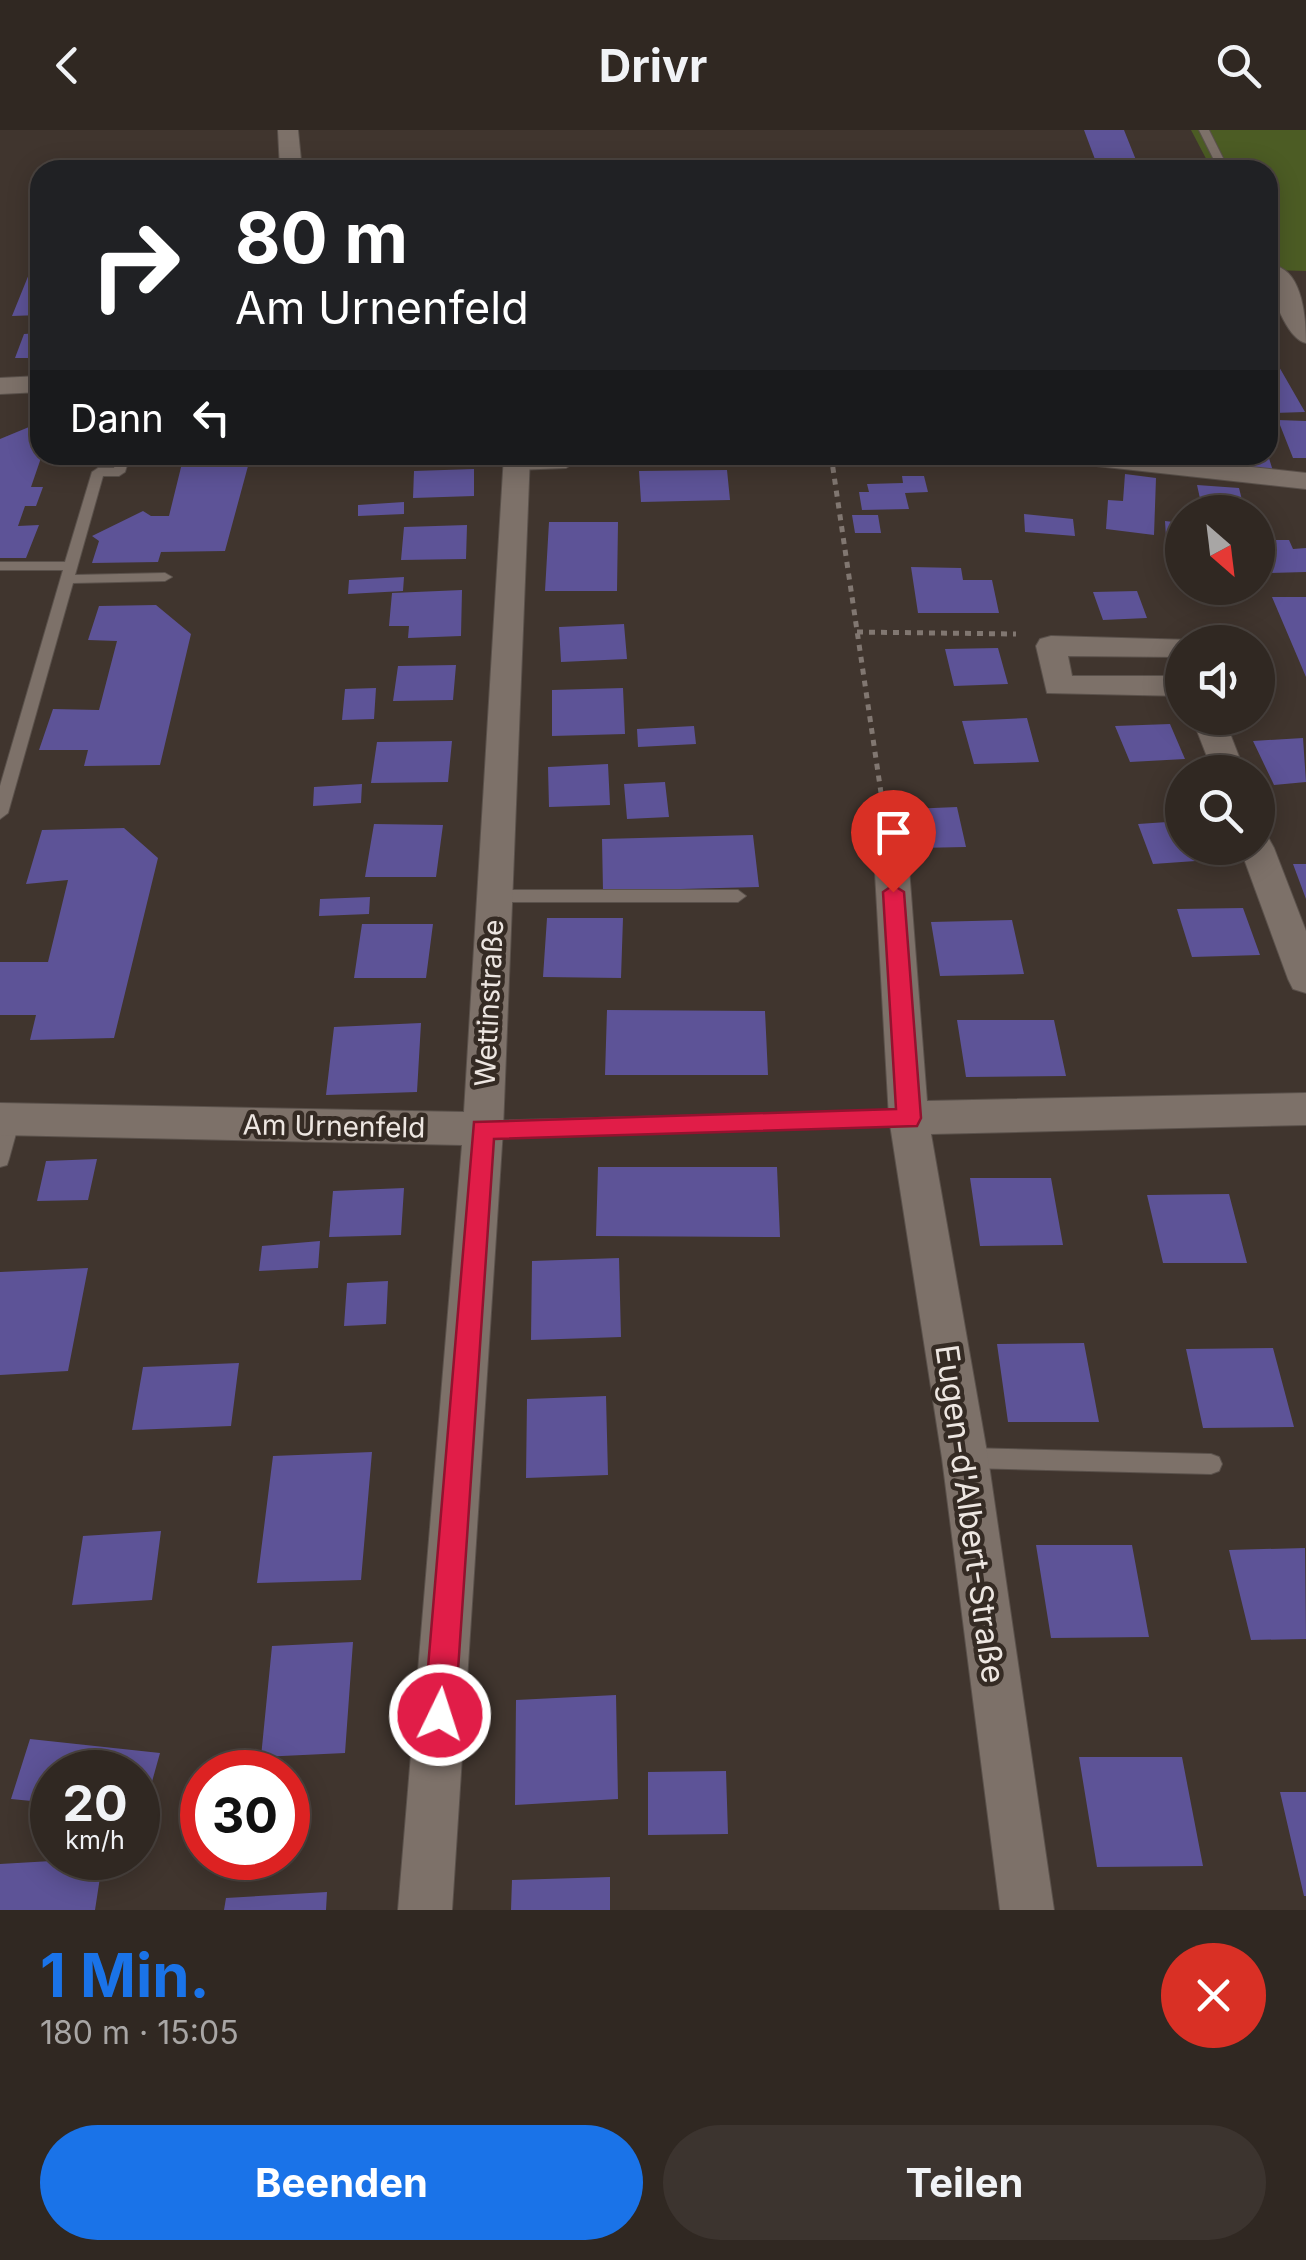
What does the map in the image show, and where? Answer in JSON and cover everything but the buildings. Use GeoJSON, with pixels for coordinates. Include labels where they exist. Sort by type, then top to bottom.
{"type":"FeatureCollection","features":[{"type":"Feature","properties":{"kind":"street"},"geometry":{"type":"LineString","coordinates":[[288,130],[290,160]]}},
{"type":"Feature","properties":{"kind":"street"},"geometry":{"type":"LineString","coordinates":[[1278,283],[1306,336]]}},
{"type":"Feature","properties":{"kind":"street"},"geometry":{"type":"LineString","coordinates":[[0,386],[30,384]]}},
{"type":"Feature","properties":{"kind":"street","name":"Wettinstraße"},"geometry":{"type":"LineString","coordinates":[[426,1910],[483,1129],[517,465]]}},
{"type":"Feature","properties":{"kind":"street"},"geometry":{"type":"LineString","coordinates":[[1157,465],[1306,482]]}},
{"type":"Feature","properties":{"kind":"street"},"geometry":{"type":"LineString","coordinates":[[1165,647],[1052,646],[1058,686],[1165,686]]}},
{"type":"Feature","properties":{"kind":"street","name":"Eugen-d'Albert-Straße"},"geometry":{"type":"LineString","coordinates":[[891,855],[909,1118],[965,1458],[1027,1910]]}},
{"type":"Feature","properties":{"kind":"street"},"geometry":{"type":"LineString","coordinates":[[1263,865],[1306,979]]}},
{"type":"Feature","properties":{"kind":"street"},"geometry":{"type":"LineString","coordinates":[[909,1118],[1306,1109]]}},
{"type":"Feature","properties":{"kind":"street","name":"Am Urnenfeld"},"geometry":{"type":"LineString","coordinates":[[5,1119],[483,1129]]}},
{"type":"Feature","properties":{"kind":"lane"},"geometry":{"type":"LineString","coordinates":[[1204,130],[1219,160]]}},
{"type":"Feature","properties":{"kind":"lane"},"geometry":{"type":"LineString","coordinates":[[0,813],[98,472],[118,472],[120,465]]}},
{"type":"Feature","properties":{"kind":"lane"},"geometry":{"type":"LineString","coordinates":[[0,566],[165,577]]}},
{"type":"Feature","properties":{"kind":"lane"},"geometry":{"type":"LineString","coordinates":[[495,896],[738,896]]}},
{"type":"Feature","properties":{"kind":"lane","name":"Am Urnenfeld"},"geometry":{"type":"LineString","coordinates":[[483,1129],[909,1118]]}},
{"type":"Feature","properties":{"kind":"lane"},"geometry":{"type":"LineString","coordinates":[[0,1159],[5,1119]]}},
{"type":"Feature","properties":{"kind":"lane"},"geometry":{"type":"LineString","coordinates":[[965,1458],[1211,1464]]}},
{"type":"Feature","properties":{"kind":"path"},"geometry":{"type":"LineString","coordinates":[[832,465],[891,855]]}},
{"type":"Feature","properties":{"kind":"path"},"geometry":{"type":"LineString","coordinates":[[857,632],[1022,634],[1052,646]]}},
{"type":"Feature","properties":{"kind":"green space"},"geometry":{"type":"Polygon","coordinates":[[[1191,130],[1306,130],[1306,271],[1278,270],[1278,160],[1207,160],[1191,130]]]}},
{"type":"Feature","properties":{"kind":"route"},"geometry":{"type":"LineString","coordinates":[[440,1715],[483,1129],[909,1118],[893,892]]}}]}
